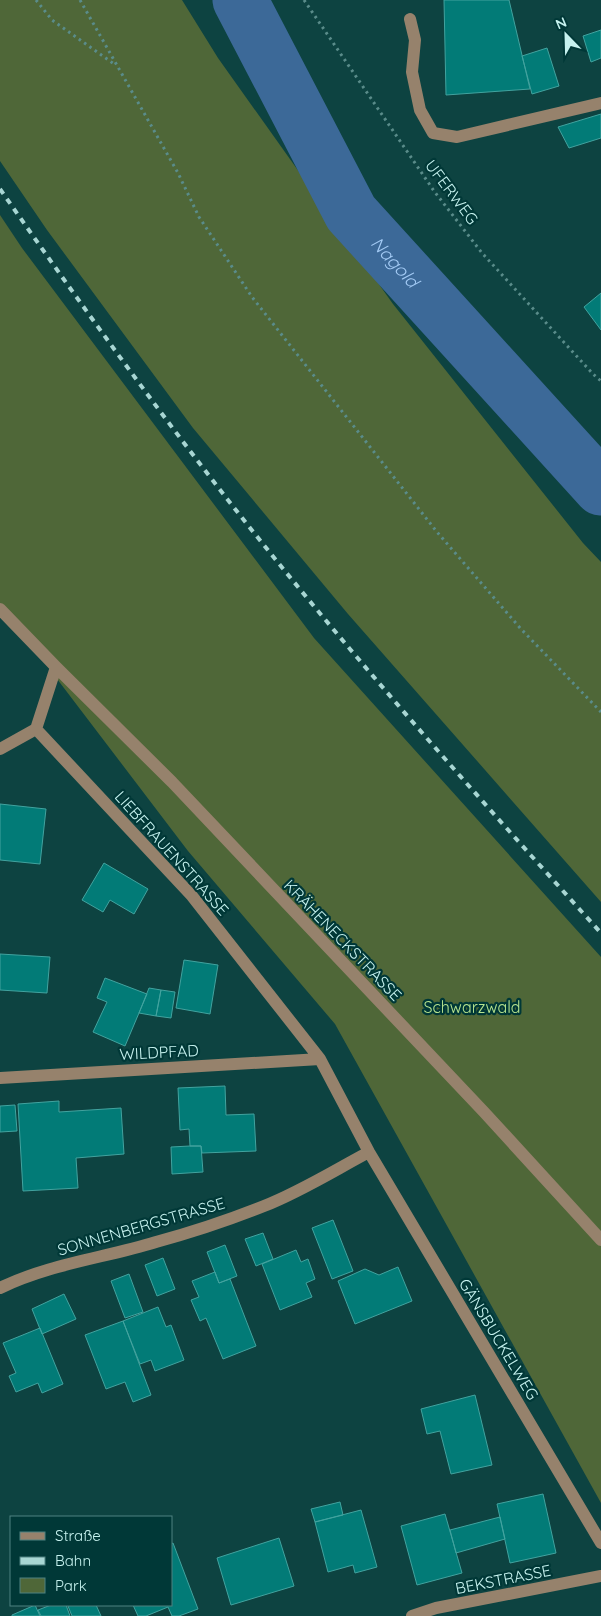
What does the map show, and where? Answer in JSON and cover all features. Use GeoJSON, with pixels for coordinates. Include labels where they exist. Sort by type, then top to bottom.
{"type":"FeatureCollection","features":[{"type":"Feature","properties":{"kind":"street"},"geometry":{"type":"LineString","coordinates":[[410,18],[415,40],[412,72],[420,110],[433,133],[457,136],[601,103]]}},
{"type":"Feature","properties":{"kind":"street"},"geometry":{"type":"LineString","coordinates":[[0,609],[56,667],[36,728],[0,750]]}},
{"type":"Feature","properties":{"kind":"street","name":"KRÄHENECKSTRASSE"},"geometry":{"type":"LineString","coordinates":[[56,667],[172,782],[477,1105],[601,1240]]}},
{"type":"Feature","properties":{"kind":"street","name":"LIEBFRAUENSTRASSE"},"geometry":{"type":"LineString","coordinates":[[36,728],[192,896],[320,1059],[369,1152]]}},
{"type":"Feature","properties":{"kind":"street","name":"WILDPFAD"},"geometry":{"type":"LineString","coordinates":[[0,1078],[320,1059]]}},
{"type":"Feature","properties":{"kind":"street","name":"SONNENBERGSTRASSE"},"geometry":{"type":"LineString","coordinates":[[0,1288],[17,1280],[56,1267],[154,1243],[266,1206],[369,1152]]}},
{"type":"Feature","properties":{"kind":"street","name":"GÄNSBUCKELWEG"},"geometry":{"type":"LineString","coordinates":[[369,1152],[601,1543]]}},
{"type":"Feature","properties":{"kind":"street"},"geometry":{"type":"LineString","coordinates":[[0,1281],[17,1280]]}},
{"type":"Feature","properties":{"kind":"street","name":"BEKSTRASSE"},"geometry":{"type":"LineString","coordinates":[[412,1616],[436,1608],[601,1576]]}},
{"type":"Feature","properties":{"kind":"path"},"geometry":{"type":"LineString","coordinates":[[36,0],[52,20],[117,66]]}},
{"type":"Feature","properties":{"kind":"path"},"geometry":{"type":"LineString","coordinates":[[80,0],[178,173],[199,217],[252,297],[437,532],[521,629],[601,712]]}},
{"type":"Feature","properties":{"kind":"path","name":"UFERWEG"},"geometry":{"type":"LineString","coordinates":[[304,0],[434,191],[482,253],[601,381]]}},
{"type":"Feature","properties":{"kind":"green space"},"geometry":{"type":"Polygon","coordinates":[[[0,0],[182,0],[218,58],[393,304],[583,543],[601,562],[601,902],[348,614],[193,428],[47,230],[0,161],[0,0]]]}},
{"type":"Feature","properties":{"kind":"green space","name":"Schwarzwald"},"geometry":{"type":"Polygon","coordinates":[[[0,215],[22,248],[314,638],[601,957],[601,1503],[335,1024],[188,851],[0,604],[0,215]]]}},
{"type":"Feature","properties":{"kind":"building"},"geometry":{"type":"Polygon","coordinates":[[[444,0],[509,0],[530,89],[446,95],[444,0]]]}},
{"type":"Feature","properties":{"kind":"building"},"geometry":{"type":"Polygon","coordinates":[[[601,30],[601,58],[591,62],[583,36],[601,30]]]}},
{"type":"Feature","properties":{"kind":"building"},"geometry":{"type":"Polygon","coordinates":[[[547,48],[559,86],[532,94],[522,56],[547,48]]]}},
{"type":"Feature","properties":{"kind":"building"},"geometry":{"type":"Polygon","coordinates":[[[601,114],[601,138],[569,148],[558,127],[601,114]]]}},
{"type":"Feature","properties":{"kind":"building"},"geometry":{"type":"Polygon","coordinates":[[[601,293],[601,330],[584,307],[601,293]]]}},
{"type":"Feature","properties":{"kind":"building"},"geometry":{"type":"Polygon","coordinates":[[[0,804],[46,809],[40,864],[0,860],[0,804]]]}},
{"type":"Feature","properties":{"kind":"building"},"geometry":{"type":"Polygon","coordinates":[[[104,863],[148,889],[134,914],[110,900],[103,912],[82,900],[104,863]]]}},
{"type":"Feature","properties":{"kind":"building"},"geometry":{"type":"Polygon","coordinates":[[[0,954],[50,957],[47,993],[0,990],[0,954]]]}},
{"type":"Feature","properties":{"kind":"building"},"geometry":{"type":"Polygon","coordinates":[[[184,960],[218,965],[210,1014],[176,1008],[184,960]]]}},
{"type":"Feature","properties":{"kind":"building"},"geometry":{"type":"Polygon","coordinates":[[[105,978],[147,994],[125,1046],[93,1032],[107,1002],[97,998],[105,978]]]}},
{"type":"Feature","properties":{"kind":"building"},"geometry":{"type":"Polygon","coordinates":[[[149,988],[161,990],[156,1016],[139,1013],[149,988]]]}},
{"type":"Feature","properties":{"kind":"building"},"geometry":{"type":"Polygon","coordinates":[[[161,990],[175,992],[171,1018],[156,1016],[161,990]]]}},
{"type":"Feature","properties":{"kind":"building"},"geometry":{"type":"Polygon","coordinates":[[[225,1086],[226,1115],[254,1114],[256,1151],[202,1153],[201,1146],[190,1146],[189,1129],[180,1130],[178,1088],[225,1086]]]}},
{"type":"Feature","properties":{"kind":"building"},"geometry":{"type":"Polygon","coordinates":[[[59,1101],[59,1112],[121,1108],[124,1154],[76,1158],[78,1188],[23,1191],[18,1104],[59,1101]]]}},
{"type":"Feature","properties":{"kind":"building"},"geometry":{"type":"Polygon","coordinates":[[[15,1105],[17,1131],[0,1132],[0,1106],[15,1105]]]}},
{"type":"Feature","properties":{"kind":"building"},"geometry":{"type":"Polygon","coordinates":[[[201,1146],[203,1172],[172,1174],[171,1147],[201,1146]]]}},
{"type":"Feature","properties":{"kind":"building"},"geometry":{"type":"Polygon","coordinates":[[[333,1220],[353,1271],[332,1279],[312,1228],[333,1220]]]}},
{"type":"Feature","properties":{"kind":"building"},"geometry":{"type":"Polygon","coordinates":[[[263,1233],[273,1259],[256,1266],[245,1239],[263,1233]]]}},
{"type":"Feature","properties":{"kind":"building"},"geometry":{"type":"Polygon","coordinates":[[[225,1245],[237,1276],[219,1283],[207,1252],[225,1245]]]}},
{"type":"Feature","properties":{"kind":"building"},"geometry":{"type":"Polygon","coordinates":[[[296,1250],[301,1262],[308,1259],[315,1279],[306,1283],[312,1297],[280,1310],[262,1264],[296,1250]]]}},
{"type":"Feature","properties":{"kind":"building"},"geometry":{"type":"Polygon","coordinates":[[[163,1258],[175,1289],[157,1296],[145,1265],[163,1258]]]}},
{"type":"Feature","properties":{"kind":"building"},"geometry":{"type":"Polygon","coordinates":[[[398,1267],[412,1301],[355,1324],[338,1281],[365,1269],[379,1275],[398,1267]]]}},
{"type":"Feature","properties":{"kind":"building"},"geometry":{"type":"Polygon","coordinates":[[[215,1272],[219,1283],[230,1279],[256,1346],[223,1359],[206,1318],[200,1321],[191,1300],[199,1297],[192,1281],[215,1272]]]}},
{"type":"Feature","properties":{"kind":"building"},"geometry":{"type":"Polygon","coordinates":[[[129,1274],[143,1312],[125,1318],[111,1281],[129,1274]]]}},
{"type":"Feature","properties":{"kind":"building"},"geometry":{"type":"Polygon","coordinates":[[[64,1294],[76,1319],[42,1334],[32,1309],[64,1294]]]}},
{"type":"Feature","properties":{"kind":"building"},"geometry":{"type":"Polygon","coordinates":[[[158,1307],[166,1327],[171,1325],[184,1360],[155,1371],[151,1360],[140,1364],[123,1321],[158,1307]]]}},
{"type":"Feature","properties":{"kind":"building"},"geometry":{"type":"Polygon","coordinates":[[[123,1321],[151,1395],[133,1402],[125,1382],[106,1389],[85,1335],[123,1321]]]}},
{"type":"Feature","properties":{"kind":"building"},"geometry":{"type":"Polygon","coordinates":[[[40,1328],[63,1384],[42,1393],[38,1383],[16,1392],[9,1376],[16,1373],[3,1343],[40,1328]]]}},
{"type":"Feature","properties":{"kind":"building"},"geometry":{"type":"Polygon","coordinates":[[[475,1395],[492,1465],[451,1474],[440,1431],[427,1434],[421,1409],[475,1395]]]}},
{"type":"Feature","properties":{"kind":"building"},"geometry":{"type":"Polygon","coordinates":[[[543,1494],[556,1553],[510,1563],[497,1504],[543,1494]]]}},
{"type":"Feature","properties":{"kind":"building"},"geometry":{"type":"Polygon","coordinates":[[[340,1502],[343,1515],[315,1522],[311,1509],[340,1502]]]}},
{"type":"Feature","properties":{"kind":"building"},"geometry":{"type":"Polygon","coordinates":[[[361,1510],[377,1567],[355,1573],[353,1565],[328,1572],[315,1522],[361,1510]]]}},
{"type":"Feature","properties":{"kind":"building"},"geometry":{"type":"Polygon","coordinates":[[[445,1514],[462,1573],[417,1585],[401,1526],[445,1514]]]}},
{"type":"Feature","properties":{"kind":"building"},"geometry":{"type":"Polygon","coordinates":[[[500,1517],[505,1539],[456,1553],[450,1530],[500,1517]]]}},
{"type":"Feature","properties":{"kind":"building"},"geometry":{"type":"Polygon","coordinates":[[[279,1538],[294,1586],[231,1605],[217,1558],[279,1538]]]}},
{"type":"Feature","properties":{"kind":"building"},"geometry":{"type":"Polygon","coordinates":[[[172,1544],[198,1609],[179,1616],[172,1616],[168,1607],[146,1616],[138,1616],[133,1606],[172,1606],[172,1544]]]}},
{"type":"Feature","properties":{"kind":"building"},"geometry":{"type":"Polygon","coordinates":[[[35,1606],[40,1616],[12,1616],[35,1606]]]}},
{"type":"Feature","properties":{"kind":"building"},"geometry":{"type":"Polygon","coordinates":[[[48,1606],[66,1606],[70,1616],[41,1616],[38,1610],[48,1606]]]}},
{"type":"Feature","properties":{"kind":"building"},"geometry":{"type":"Polygon","coordinates":[[[68,1606],[96,1606],[101,1616],[72,1616],[68,1606]]]}},
{"type":"Feature","properties":{"kind":"waterway","name":"Nagold"},"geometry":{"type":"LineString","coordinates":[[240,0],[351,213],[601,488]]}},
{"type":"Feature","properties":{"kind":"railway"},"geometry":{"type":"LineString","coordinates":[[0,189],[147,394],[282,568],[417,726],[601,933]]}}]}
